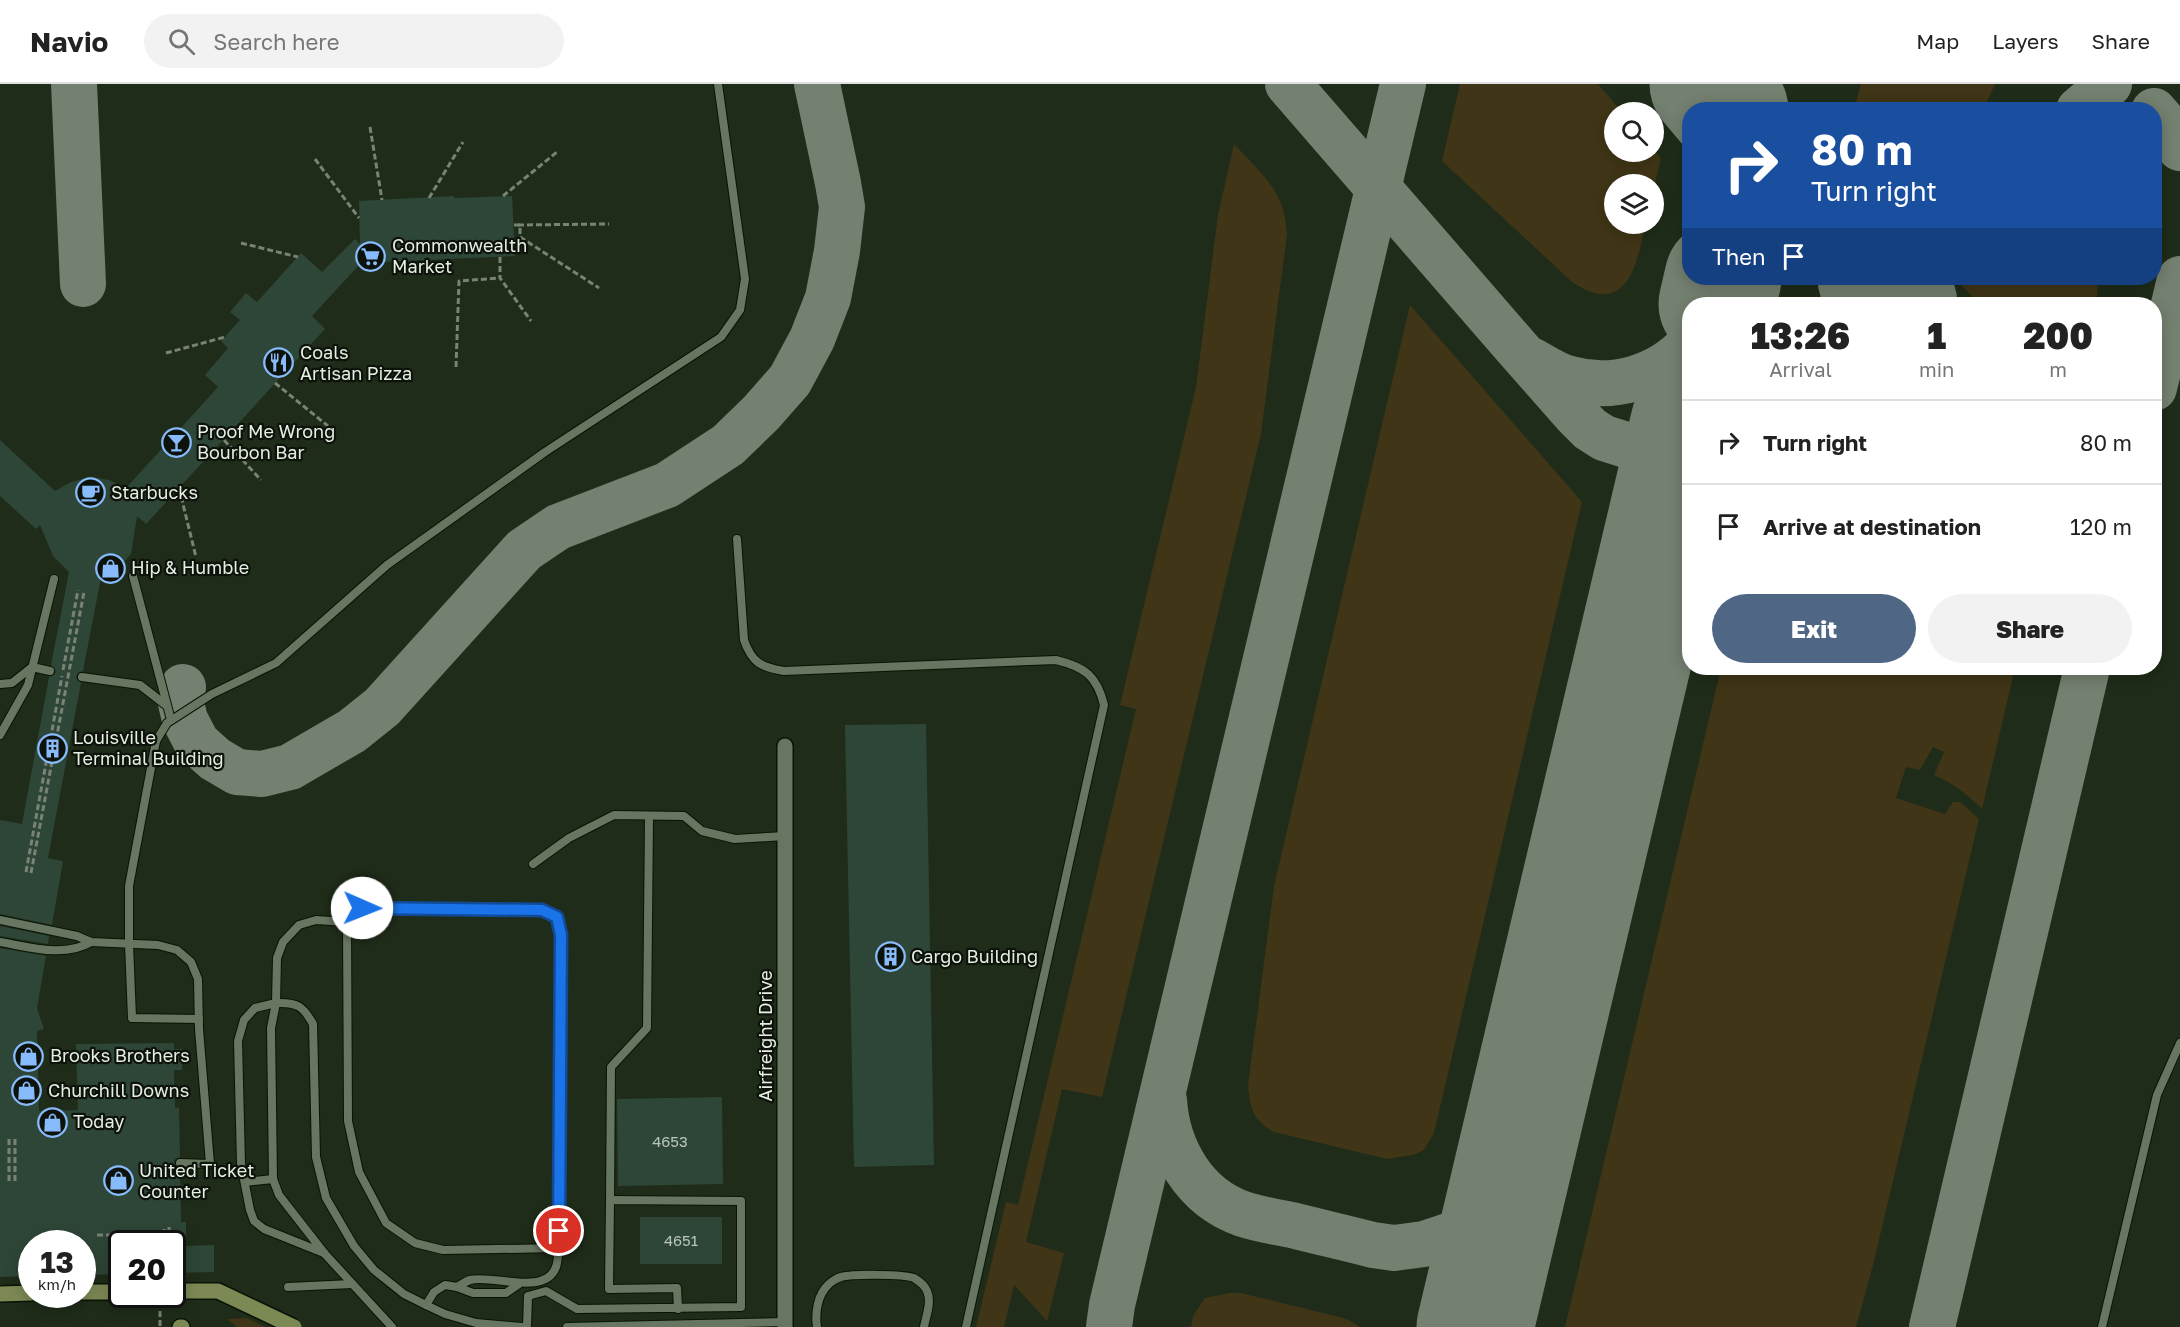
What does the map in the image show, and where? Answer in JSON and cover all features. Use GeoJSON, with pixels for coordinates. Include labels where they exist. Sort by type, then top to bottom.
{"type":"FeatureCollection","features":[{"type":"Feature","properties":{"kind":"main road"},"geometry":{"type":"LineString","coordinates":[[186,1291],[218,1291],[294,1327]]}},
{"type":"Feature","properties":{"kind":"main road"},"geometry":{"type":"LineString","coordinates":[[0,1294],[18,1293]]}},
{"type":"Feature","properties":{"kind":"street","name":"Airfreight Drive"},"geometry":{"type":"LineString","coordinates":[[785,746],[785,1325]]}},
{"type":"Feature","properties":{"kind":"lane"},"geometry":{"type":"LineString","coordinates":[[199,1019],[132,1018],[129,886],[156,741],[171,720],[212,694],[276,663],[387,565],[545,452],[721,338],[740,310],[745,279],[718,84]]}},
{"type":"Feature","properties":{"kind":"lane"},"geometry":{"type":"LineString","coordinates":[[737,539],[744,640],[749,654],[758,664],[770,669],[784,671],[1056,660],[1076,665],[1091,676],[1100,689],[1104,705],[966,1327]]}},
{"type":"Feature","properties":{"kind":"lane"},"geometry":{"type":"LineString","coordinates":[[133,576],[171,720]]}},
{"type":"Feature","properties":{"kind":"lane"},"geometry":{"type":"LineString","coordinates":[[0,735],[28,685],[54,579]]}},
{"type":"Feature","properties":{"kind":"lane"},"geometry":{"type":"LineString","coordinates":[[32,667],[50,671]]}},
{"type":"Feature","properties":{"kind":"lane"},"geometry":{"type":"LineString","coordinates":[[0,684],[12,683],[32,667]]}},
{"type":"Feature","properties":{"kind":"lane"},"geometry":{"type":"LineString","coordinates":[[82,677],[140,685],[167,706]]}},
{"type":"Feature","properties":{"kind":"lane"},"geometry":{"type":"LineString","coordinates":[[533,864],[569,838],[614,815],[684,816],[702,831],[735,839],[785,836]]}},
{"type":"Feature","properties":{"kind":"lane"},"geometry":{"type":"LineString","coordinates":[[649,816],[647,1028],[611,1066],[609,1288],[677,1288],[678,1309]]}},
{"type":"Feature","properties":{"kind":"lane"},"geometry":{"type":"LineString","coordinates":[[457,1287],[471,1280],[505,1280],[519,1284],[534,1282],[547,1277],[555,1268],[559,1248],[561,935],[557,917],[542,910],[362,908],[352,914],[347,922],[348,1121],[359,1172],[386,1223],[415,1243],[443,1250],[559,1248]]}},
{"type":"Feature","properties":{"kind":"lane"},"geometry":{"type":"LineString","coordinates":[[0,920],[77,936],[91,942],[158,945],[177,950],[191,962],[198,979],[210,1164],[180,1163]]}},
{"type":"Feature","properties":{"kind":"lane"},"geometry":{"type":"LineString","coordinates":[[347,922],[316,920],[299,925],[282,942],[276,958],[276,1003],[271,1028],[273,1179],[279,1195],[325,1254],[392,1327]]}},
{"type":"Feature","properties":{"kind":"lane"},"geometry":{"type":"LineString","coordinates":[[0,942],[46,950],[80,948],[91,942]]}},
{"type":"Feature","properties":{"kind":"lane"},"geometry":{"type":"LineString","coordinates":[[325,1254],[264,1229],[255,1221],[241,1164],[238,1041],[244,1020],[255,1008],[291,1002],[305,1010],[313,1024],[316,1157],[326,1198],[354,1246],[374,1270],[404,1294],[445,1314],[476,1323],[522,1327]]}},
{"type":"Feature","properties":{"kind":"lane"},"geometry":{"type":"LineString","coordinates":[[2102,1327],[2157,1095],[2180,1043]]}},
{"type":"Feature","properties":{"kind":"lane"},"geometry":{"type":"LineString","coordinates":[[245,1182],[273,1179]]}},
{"type":"Feature","properties":{"kind":"lane"},"geometry":{"type":"LineString","coordinates":[[527,1327],[528,1296],[546,1291],[578,1309],[741,1307],[741,1201],[610,1200]]}},
{"type":"Feature","properties":{"kind":"lane"},"geometry":{"type":"LineString","coordinates":[[817,1327],[815,1317],[819,1300],[829,1283],[840,1277],[900,1275],[920,1281],[927,1290],[930,1300],[924,1327]]}},
{"type":"Feature","properties":{"kind":"lane"},"geometry":{"type":"LineString","coordinates":[[288,1287],[352,1284]]}},
{"type":"Feature","properties":{"kind":"lane"},"geometry":{"type":"LineString","coordinates":[[426,1305],[434,1292],[445,1285],[473,1293],[506,1293],[519,1284]]}},
{"type":"Feature","properties":{"kind":"lane"},"geometry":{"type":"LineString","coordinates":[[567,1327],[785,1325]]}},
{"type":"Feature","properties":{"kind":"path"},"geometry":{"type":"LineString","coordinates":[[370,127],[382,200]]}},
{"type":"Feature","properties":{"kind":"path"},"geometry":{"type":"LineString","coordinates":[[429,198],[463,142]]}},
{"type":"Feature","properties":{"kind":"path"},"geometry":{"type":"LineString","coordinates":[[503,196],[557,152]]}},
{"type":"Feature","properties":{"kind":"path"},"geometry":{"type":"LineString","coordinates":[[315,159],[359,218]]}},
{"type":"Feature","properties":{"kind":"path"},"geometry":{"type":"LineString","coordinates":[[599,288],[520,237],[520,225],[513,225],[609,224]]}},
{"type":"Feature","properties":{"kind":"path"},"geometry":{"type":"LineString","coordinates":[[242,243],[298,256]]}},
{"type":"Feature","properties":{"kind":"path"},"geometry":{"type":"LineString","coordinates":[[500,257],[500,279],[531,321]]}},
{"type":"Feature","properties":{"kind":"path"},"geometry":{"type":"LineString","coordinates":[[456,367],[459,281],[500,279]]}},
{"type":"Feature","properties":{"kind":"path"},"geometry":{"type":"LineString","coordinates":[[166,353],[225,337]]}},
{"type":"Feature","properties":{"kind":"path"},"geometry":{"type":"LineString","coordinates":[[276,383],[328,426]]}},
{"type":"Feature","properties":{"kind":"path"},"geometry":{"type":"LineString","coordinates":[[224,440],[261,480]]}},
{"type":"Feature","properties":{"kind":"path"},"geometry":{"type":"LineString","coordinates":[[179,488],[196,557]]}},
{"type":"Feature","properties":{"kind":"path"},"geometry":{"type":"LineString","coordinates":[[26,872],[78,590]]}},
{"type":"Feature","properties":{"kind":"path"},"geometry":{"type":"LineString","coordinates":[[31,873],[84,592]]}},
{"type":"Feature","properties":{"kind":"path"},"geometry":{"type":"LineString","coordinates":[[9,1139],[9,1181]]}},
{"type":"Feature","properties":{"kind":"path"},"geometry":{"type":"LineString","coordinates":[[15,1139],[15,1182]]}},
{"type":"Feature","properties":{"kind":"path"},"geometry":{"type":"LineString","coordinates":[[98,1235],[108,1235]]}},
{"type":"Feature","properties":{"kind":"path"},"geometry":{"type":"LineString","coordinates":[[160,1308],[160,1327]]}},
{"type":"Feature","properties":{"kind":"shaded area"},"geometry":{"type":"Polygon","coordinates":[[[1460,84],[1598,84],[1613,102],[1604,102],[1604,162],[1660,162],[1657,174],[1604,174],[1604,234],[1643,234],[1633,270],[1627,281],[1620,289],[1598,294],[1572,282],[1442,161],[1460,84]]]}},
{"type":"Feature","properties":{"kind":"shaded area"},"geometry":{"type":"Polygon","coordinates":[[[1861,84],[1995,84],[1987,102],[1856,102],[1861,84]]]}},
{"type":"Feature","properties":{"kind":"shaded area"},"geometry":{"type":"Polygon","coordinates":[[[1234,144],[1263,174],[1277,195],[1282,206],[1287,234],[1261,434],[1102,1097],[1062,1089],[1026,1242],[1064,1253],[1047,1321],[1014,1285],[1004,1327],[976,1327],[1006,1202],[1018,1205],[1136,709],[1120,705],[1196,387],[1218,215],[1234,144]]]}},
{"type":"Feature","properties":{"kind":"shaded area"},"geometry":{"type":"Polygon","coordinates":[[[1961,285],[2098,285],[2097,297],[1973,297],[1961,285]]]}},
{"type":"Feature","properties":{"kind":"shaded area"},"geometry":{"type":"Polygon","coordinates":[[[1410,305],[1582,502],[1434,1133],[1424,1150],[1413,1155],[1387,1159],[1274,1132],[1261,1123],[1254,1113],[1248,1085],[1274,886],[1410,305]]]}},
{"type":"Feature","properties":{"kind":"shaded area"},"geometry":{"type":"Polygon","coordinates":[[[1719,675],[2013,675],[1982,809],[1960,789],[1934,775],[1944,752],[1933,747],[1920,770],[1906,767],[1896,798],[1945,814],[1953,802],[1960,802],[1979,819],[1873,1265],[1856,1327],[1565,1327],[1719,675]]]}},
{"type":"Feature","properties":{"kind":"shaded area"},"geometry":{"type":"Polygon","coordinates":[[[1241,1293],[1347,1319],[1360,1327],[1191,1327],[1193,1316],[1205,1298],[1241,1293]]]}},
{"type":"Feature","properties":{"kind":"shaded area"},"geometry":{"type":"Polygon","coordinates":[[[247,1318],[265,1327],[237,1327],[227,1319],[247,1318]]]}},
{"type":"Feature","properties":{"kind":"building"},"geometry":{"type":"Polygon","coordinates":[[[454,196],[454,198],[512,196],[515,256],[361,263],[312,316],[325,329],[146,524],[137,516],[131,554],[117,570],[101,578],[83,671],[76,676],[81,683],[48,858],[63,861],[52,925],[0,914],[0,820],[22,824],[49,677],[56,672],[51,665],[69,572],[53,556],[40,525],[36,529],[0,496],[0,440],[55,491],[71,482],[90,477],[109,480],[126,488],[218,387],[205,375],[228,348],[221,341],[240,320],[230,312],[246,293],[257,302],[301,253],[322,272],[355,239],[360,244],[359,201],[454,196]]]}},
{"type":"Feature","properties":{"kind":"building","name":"Cargo Building"},"geometry":{"type":"Polygon","coordinates":[[[926,724],[934,1165],[854,1167],[845,725],[926,724]]]}},
{"type":"Feature","properties":{"kind":"building"},"geometry":{"type":"Polygon","coordinates":[[[0,926],[49,936],[48,944],[0,936],[0,926]]]}},
{"type":"Feature","properties":{"kind":"building"},"geometry":{"type":"Polygon","coordinates":[[[0,948],[46,956],[37,1008],[44,1029],[37,1031],[39,1111],[78,1110],[76,1044],[174,1043],[174,1049],[182,1049],[182,1070],[174,1070],[175,1108],[179,1108],[180,1157],[175,1159],[174,1163],[180,1169],[181,1222],[186,1222],[186,1230],[108,1230],[108,1274],[96,1275],[96,1230],[18,1230],[18,1276],[0,1277],[0,948]]]}},
{"type":"Feature","properties":{"kind":"building"},"geometry":{"type":"Polygon","coordinates":[[[722,1097],[723,1184],[618,1186],[617,1099],[722,1097]]]}},
{"type":"Feature","properties":{"kind":"building"},"geometry":{"type":"Polygon","coordinates":[[[640,1217],[722,1217],[722,1264],[640,1264],[640,1217]]]}},
{"type":"Feature","properties":{"kind":"building"},"geometry":{"type":"Polygon","coordinates":[[[214,1245],[214,1272],[186,1273],[186,1246],[214,1245]]]}},
{"type":"Feature","properties":{"kind":"taxiway"},"geometry":{"type":"LineString","coordinates":[[74,84],[83,284]]}},
{"type":"Feature","properties":{"kind":"taxiway"},"geometry":{"type":"LineString","coordinates":[[183,687],[181,703],[185,720],[197,743],[215,759],[237,772],[262,774],[290,767],[352,731],[382,707],[524,550],[558,527],[667,485],[728,445],[790,380],[812,339],[828,298],[842,207],[817,84]]}},
{"type":"Feature","properties":{"kind":"taxiway"},"geometry":{"type":"LineString","coordinates":[[1288,84],[1590,429],[1604,438],[1636,448],[1660,448],[1682,442]]}},
{"type":"Feature","properties":{"kind":"taxiway"},"geometry":{"type":"LineString","coordinates":[[1109,1327],[1112,1305],[1403,84]]}},
{"type":"Feature","properties":{"kind":"taxiway"},"geometry":{"type":"LineString","coordinates":[[1716,84],[1731,102]]}},
{"type":"Feature","properties":{"kind":"taxiway"},"geometry":{"type":"LineString","coordinates":[[2088,102],[2109,84]]}},
{"type":"Feature","properties":{"kind":"taxiway"},"geometry":{"type":"LineString","coordinates":[[2162,120],[2180,148]]}},
{"type":"Feature","properties":{"kind":"taxiway"},"geometry":{"type":"LineString","coordinates":[[2162,354],[2180,279]]}},
{"type":"Feature","properties":{"kind":"taxiway"},"geometry":{"type":"LineString","coordinates":[[1715,297],[1718,285]]}},
{"type":"Feature","properties":{"kind":"taxiway"},"geometry":{"type":"LineString","coordinates":[[1858,297],[1872,285]]}},
{"type":"Feature","properties":{"kind":"taxiway"},"geometry":{"type":"LineString","coordinates":[[1533,361],[1570,379],[1586,382],[1619,382],[1650,373],[1664,366],[1682,351]]}},
{"type":"Feature","properties":{"kind":"taxiway"},"geometry":{"type":"LineString","coordinates":[[1932,1327],[2085,675]]}},
{"type":"Feature","properties":{"kind":"taxiway"},"geometry":{"type":"LineString","coordinates":[[1164,1100],[1171,1136],[1186,1169],[1210,1196],[1226,1206],[1243,1214],[1373,1245],[1394,1248],[1424,1244],[1454,1234],[1481,1213],[1500,1192],[1512,1163],[1553,1001]]}},
{"type":"Feature","properties":{"kind":"runway"},"geometry":{"type":"LineString","coordinates":[[1708,84],[1723,102]]}},
{"type":"Feature","properties":{"kind":"runway"},"geometry":{"type":"LineString","coordinates":[[1719,297],[1721,285]]}},
{"type":"Feature","properties":{"kind":"runway"},"geometry":{"type":"LineString","coordinates":[[1882,285],[1893,297]]}},
{"type":"Feature","properties":{"kind":"runway"},"geometry":{"type":"LineString","coordinates":[[1475,1327],[1682,453]]}},
{"type":"Feature","properties":{"kind":"place","name":"Commonwealth Market"},"geometry":{"type":"Point","coordinates":[371,256]}},
{"type":"Feature","properties":{"kind":"place","name":"Coals Artisan Pizza"},"geometry":{"type":"Point","coordinates":[279,363]}},
{"type":"Feature","properties":{"kind":"place","name":"Proof Me Wrong Bourbon Bar"},"geometry":{"type":"Point","coordinates":[176,442]}},
{"type":"Feature","properties":{"kind":"place","name":"Starbucks"},"geometry":{"type":"Point","coordinates":[90,493]}},
{"type":"Feature","properties":{"kind":"place","name":"Hip & Humble"},"geometry":{"type":"Point","coordinates":[110,568]}},
{"type":"Feature","properties":{"kind":"place","name":"Louisville Terminal Building"},"geometry":{"type":"Point","coordinates":[52,748]}},
{"type":"Feature","properties":{"kind":"place","name":"Cargo Building"},"geometry":{"type":"Point","coordinates":[890,957]}},
{"type":"Feature","properties":{"kind":"place","name":"Brooks Brothers"},"geometry":{"type":"Point","coordinates":[29,1056]}},
{"type":"Feature","properties":{"kind":"place","name":"Churchill Downs"},"geometry":{"type":"Point","coordinates":[27,1091]}},
{"type":"Feature","properties":{"kind":"place","name":"Today"},"geometry":{"type":"Point","coordinates":[52,1122]}},
{"type":"Feature","properties":{"kind":"place","name":"United Ticket Counter"},"geometry":{"type":"Point","coordinates":[118,1181]}},
{"type":"Feature","properties":{"kind":"route"},"geometry":{"type":"LineString","coordinates":[[362,908],[542,910],[557,917],[561,935],[559,1231]]}}]}
